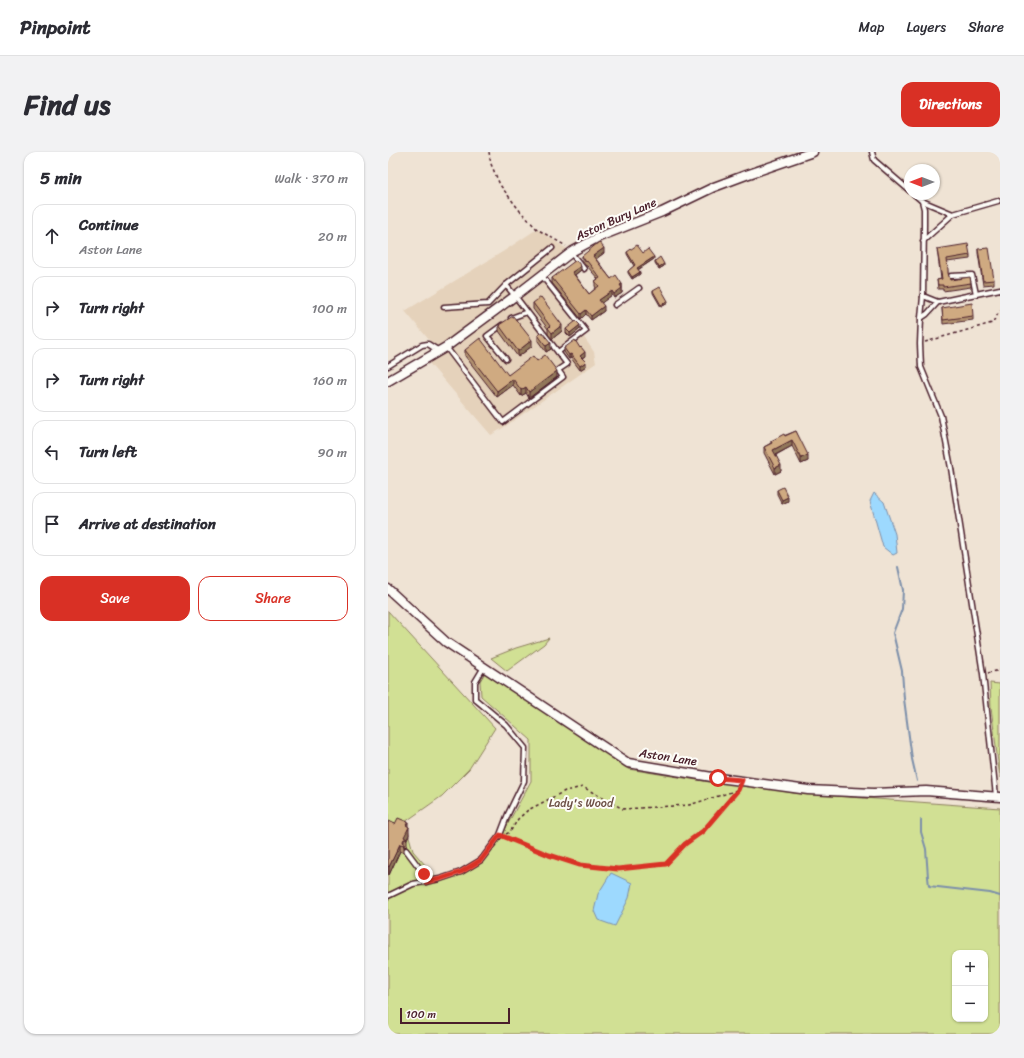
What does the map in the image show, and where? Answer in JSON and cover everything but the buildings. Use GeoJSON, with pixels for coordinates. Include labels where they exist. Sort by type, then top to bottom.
{"type":"FeatureCollection","features":[{"type":"Feature","properties":{"kind":"street","name":"Aston Bury Lane"},"geometry":{"type":"LineString","coordinates":[[388,381],[442,349],[542,276],[572,252],[599,237],[662,212],[714,187],[813,152]]}},
{"type":"Feature","properties":{"kind":"street","name":"Aston Lane"},"geometry":{"type":"LineString","coordinates":[[388,589],[446,642],[628,763],[718,778],[808,790],[873,793],[926,791],[998,796]]}},
{"type":"Feature","properties":{"kind":"lane"},"geometry":{"type":"LineString","coordinates":[[872,152],[874,160],[904,186]]}},
{"type":"Feature","properties":{"kind":"lane"},"geometry":{"type":"LineString","coordinates":[[922,201],[953,214]]}},
{"type":"Feature","properties":{"kind":"lane"},"geometry":{"type":"LineString","coordinates":[[922,201],[924,216],[924,241],[920,344],[921,367],[941,416],[983,674],[998,796]]}},
{"type":"Feature","properties":{"kind":"lane"},"geometry":{"type":"LineString","coordinates":[[924,241],[953,214],[998,201]]}},
{"type":"Feature","properties":{"kind":"lane"},"geometry":{"type":"LineString","coordinates":[[444,307],[488,304],[506,285],[552,248]]}},
{"type":"Feature","properties":{"kind":"lane"},"geometry":{"type":"LineString","coordinates":[[572,252],[584,269]]}},
{"type":"Feature","properties":{"kind":"lane"},"geometry":{"type":"LineString","coordinates":[[951,276],[972,274],[976,294]]}},
{"type":"Feature","properties":{"kind":"lane"},"geometry":{"type":"LineString","coordinates":[[542,276],[586,331],[558,352]]}},
{"type":"Feature","properties":{"kind":"lane"},"geometry":{"type":"LineString","coordinates":[[388,366],[422,345],[428,344],[442,349],[503,422],[563,376],[558,370],[567,364],[506,285]]}},
{"type":"Feature","properties":{"kind":"lane"},"geometry":{"type":"LineString","coordinates":[[615,305],[638,288]]}},
{"type":"Feature","properties":{"kind":"lane"},"geometry":{"type":"LineString","coordinates":[[921,318],[938,302],[1000,290]]}},
{"type":"Feature","properties":{"kind":"lane"},"geometry":{"type":"LineString","coordinates":[[923,296],[938,302]]}},
{"type":"Feature","properties":{"kind":"lane"},"geometry":{"type":"LineString","coordinates":[[510,319],[527,312]]}},
{"type":"Feature","properties":{"kind":"lane"},"geometry":{"type":"LineString","coordinates":[[504,323],[487,336],[506,359]]}},
{"type":"Feature","properties":{"kind":"lane"},"geometry":{"type":"LineString","coordinates":[[388,896],[413,884],[440,879],[461,872],[481,860],[500,835],[508,814],[524,781],[525,748],[506,725],[475,699],[475,682],[484,667]]}},
{"type":"Feature","properties":{"kind":"lane"},"geometry":{"type":"LineString","coordinates":[[406,850],[424,874],[426,882]]}},
{"type":"Feature","properties":{"kind":"path"},"geometry":{"type":"LineString","coordinates":[[489,152],[491,164],[500,185],[520,211],[538,229],[572,252]]}},
{"type":"Feature","properties":{"kind":"path"},"geometry":{"type":"LineString","coordinates":[[920,344],[992,323],[1000,311]]}},
{"type":"Feature","properties":{"kind":"path"},"geometry":{"type":"LineString","coordinates":[[983,674],[1000,670]]}},
{"type":"Feature","properties":{"kind":"path"},"geometry":{"type":"LineString","coordinates":[[500,835],[549,855],[580,865],[618,869],[666,864],[685,844],[703,831],[738,790],[742,780]]}},
{"type":"Feature","properties":{"kind":"path"},"geometry":{"type":"LineString","coordinates":[[510,832],[518,819],[528,810],[565,791],[583,787],[623,809],[689,805],[738,790]]}},
{"type":"Feature","properties":{"kind":"shaded area"},"geometry":{"type":"Polygon","coordinates":[[[537,229],[573,253],[544,278],[594,352],[596,363],[491,435],[429,363],[428,352],[435,347],[405,311],[504,251],[537,229]]]}},
{"type":"Feature","properties":{"kind":"green space","name":"Lady's Wood"},"geometry":{"type":"Polygon","coordinates":[[[388,611],[495,728],[469,769],[442,796],[405,822],[413,851],[439,881],[482,861],[504,831],[531,781],[531,740],[481,696],[480,681],[486,671],[577,731],[628,769],[716,783],[741,784],[794,793],[1000,808],[1000,1034],[388,1034],[388,611]]]}},
{"type":"Feature","properties":{"kind":"green space"},"geometry":{"type":"Polygon","coordinates":[[[549,638],[544,644],[507,671],[491,658],[516,648],[549,638]]]}},
{"type":"Feature","properties":{"kind":"green space"},"geometry":{"type":"Polygon","coordinates":[[[990,683],[1000,684],[1000,778],[991,707],[990,683]]]}},
{"type":"Feature","properties":{"kind":"water"},"geometry":{"type":"Polygon","coordinates":[[[874,493],[884,502],[895,534],[897,553],[893,555],[883,547],[870,501],[874,493]]]}},
{"type":"Feature","properties":{"kind":"water"},"geometry":{"type":"Polygon","coordinates":[[[611,873],[632,883],[629,898],[615,926],[598,920],[594,911],[598,894],[611,873]]]}},
{"type":"Feature","properties":{"kind":"waterway"},"geometry":{"type":"LineString","coordinates":[[898,567],[903,590],[902,609],[893,633],[902,671],[912,759],[917,781]]}},
{"type":"Feature","properties":{"kind":"waterway"},"geometry":{"type":"LineString","coordinates":[[921,820],[921,832],[926,849],[929,886],[990,893],[1000,896]]}},
{"type":"Feature","properties":{"kind":"route"},"geometry":{"type":"LineString","coordinates":[[424,874],[426,882],[461,872],[481,860],[500,835],[549,855],[580,865],[618,869],[666,864],[685,844],[703,831],[738,790],[742,780],[718,778]]}}]}
